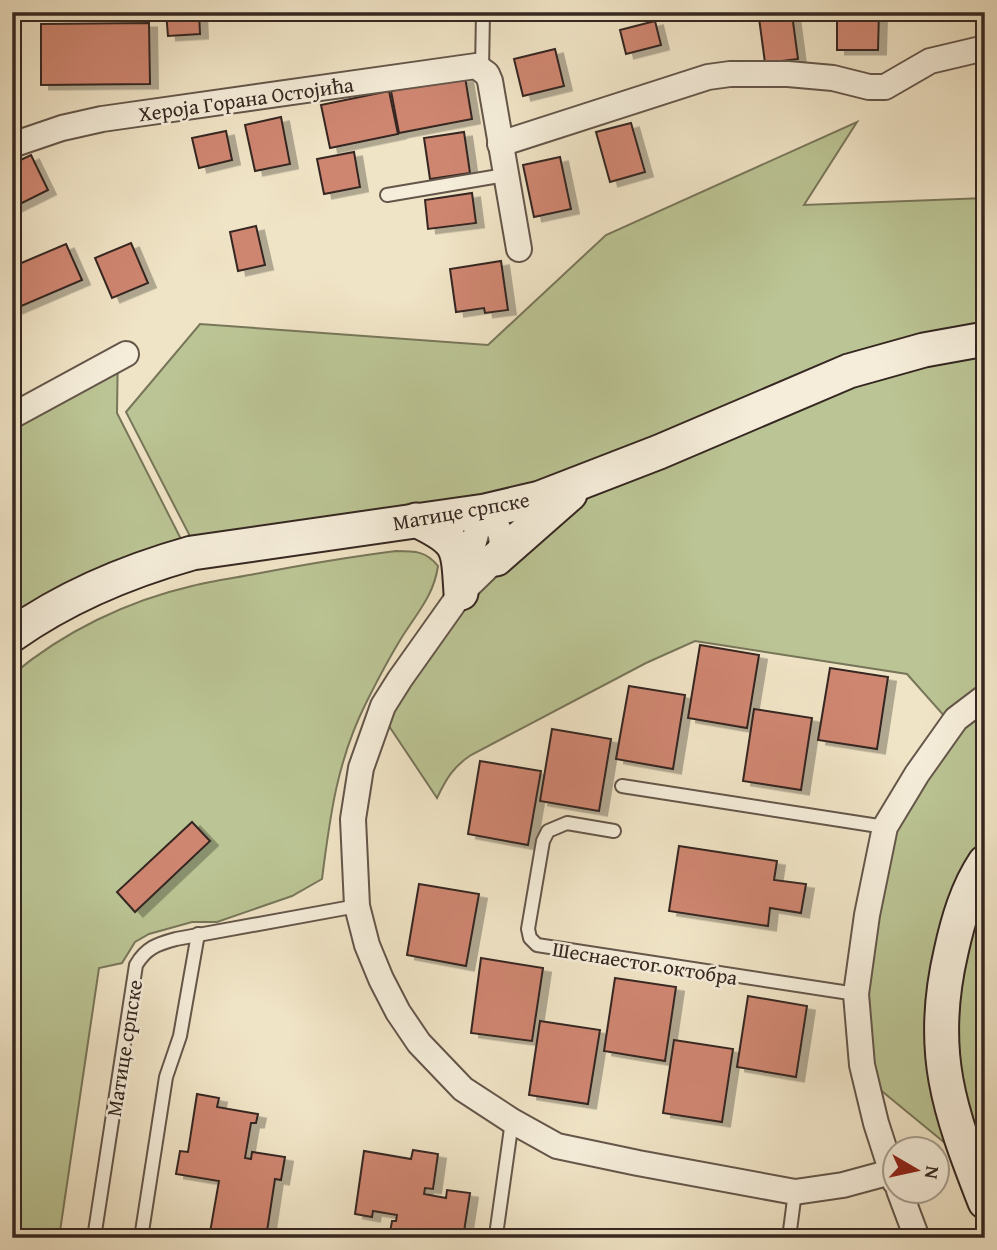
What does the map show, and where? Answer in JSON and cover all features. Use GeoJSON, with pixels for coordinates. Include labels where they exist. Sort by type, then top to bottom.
{"type":"FeatureCollection","features":[{"type":"Feature","properties":{"kind":"main road","name":"Матице српске"},"geometry":{"type":"LineString","coordinates":[[12,635],[89,590],[163,561],[192,553],[485,511],[540,498],[659,452],[849,371],[924,349],[985,339]]}},
{"type":"Feature","properties":{"kind":"main road"},"geometry":{"type":"LineString","coordinates":[[495,559],[587,480]]}},
{"type":"Feature","properties":{"kind":"main road"},"geometry":{"type":"LineString","coordinates":[[416,520],[446,535],[451,542],[459,561],[461,593]]}},
{"type":"Feature","properties":{"kind":"main road"},"geometry":{"type":"LineString","coordinates":[[985,862],[958,920],[945,978],[940,1032],[942,1061],[954,1118],[985,1202]]}},
{"type":"Feature","properties":{"kind":"street"},"geometry":{"type":"LineString","coordinates":[[500,144],[708,77],[730,74],[788,74],[833,78],[885,88],[930,61],[985,48]]}},
{"type":"Feature","properties":{"kind":"street","name":"Хероја Горана Остојића"},"geometry":{"type":"LineString","coordinates":[[12,145],[62,128],[102,119],[469,65],[482,70]]}},
{"type":"Feature","properties":{"kind":"street"},"geometry":{"type":"LineString","coordinates":[[482,70],[490,81],[519,249]]}},
{"type":"Feature","properties":{"kind":"street"},"geometry":{"type":"LineString","coordinates":[[12,416],[126,354]]}},
{"type":"Feature","properties":{"kind":"street"},"geometry":{"type":"LineString","coordinates":[[461,593],[477,530],[485,511],[498,524],[501,550],[461,593],[416,654],[383,706],[359,778],[353,820],[357,906],[367,945],[398,1012],[419,1043],[463,1089],[557,1146],[795,1192],[881,1182]]}},
{"type":"Feature","properties":{"kind":"street"},"geometry":{"type":"LineString","coordinates":[[881,1138],[862,1065],[856,995],[867,915],[885,827],[917,774],[956,719],[985,697]]}},
{"type":"Feature","properties":{"kind":"street"},"geometry":{"type":"LineString","coordinates":[[904,1204],[917,1238]]}},
{"type":"Feature","properties":{"kind":"lane"},"geometry":{"type":"LineString","coordinates":[[482,12],[482,70]]}},
{"type":"Feature","properties":{"kind":"lane"},"geometry":{"type":"LineString","coordinates":[[387,194],[505,175]]}},
{"type":"Feature","properties":{"kind":"lane"},"geometry":{"type":"LineString","coordinates":[[622,786],[885,827]]}},
{"type":"Feature","properties":{"kind":"lane","name":"Шеснаестог октобра"},"geometry":{"type":"LineString","coordinates":[[614,831],[567,823],[548,831],[543,841],[528,929],[530,938],[537,945],[856,995]]}},
{"type":"Feature","properties":{"kind":"lane","name":"Матице српске"},"geometry":{"type":"LineString","coordinates":[[94,1238],[136,965],[142,954],[160,943],[198,934],[357,906]]}},
{"type":"Feature","properties":{"kind":"lane"},"geometry":{"type":"LineString","coordinates":[[141,1238],[166,1077],[180,1036],[198,934]]}},
{"type":"Feature","properties":{"kind":"lane"},"geometry":{"type":"LineString","coordinates":[[511,1238],[496,1235],[512,1121]]}},
{"type":"Feature","properties":{"kind":"lane"},"geometry":{"type":"LineString","coordinates":[[789,1238],[795,1192]]}},
{"type":"Feature","properties":{"kind":"green space"},"geometry":{"type":"Polygon","coordinates":[[[857,122],[804,205],[985,198],[985,331],[542,489],[194,544],[126,412],[200,324],[488,345],[606,235],[857,122]]]}},
{"type":"Feature","properties":{"kind":"green space"},"geometry":{"type":"Polygon","coordinates":[[[118,346],[117,413],[184,545],[12,621],[12,407],[118,346]]]}},
{"type":"Feature","properties":{"kind":"green space"},"geometry":{"type":"Polygon","coordinates":[[[985,347],[985,1214],[962,1157],[951,1148],[951,1134],[934,1134],[861,1074],[855,1003],[884,836],[955,728],[907,674],[695,641],[646,663],[471,755],[451,774],[437,798],[381,714],[448,617],[585,489],[805,397],[985,347]]]}},
{"type":"Feature","properties":{"kind":"green space"},"geometry":{"type":"Polygon","coordinates":[[[396,551],[414,552],[429,557],[438,566],[436,576],[424,603],[374,686],[348,746],[332,811],[322,879],[292,896],[217,922],[192,922],[149,934],[135,942],[122,963],[99,968],[59,1238],[12,1238],[12,675],[74,632],[120,609],[168,592],[290,567],[396,551]]]}},
{"type":"Feature","properties":{"kind":"building"},"geometry":{"type":"Polygon","coordinates":[[[166,12],[199,12],[200,34],[168,36],[166,12]]]}},
{"type":"Feature","properties":{"kind":"building"},"geometry":{"type":"Polygon","coordinates":[[[837,12],[879,12],[878,50],[837,50],[837,12]]]}},
{"type":"Feature","properties":{"kind":"building"},"geometry":{"type":"Polygon","coordinates":[[[792,14],[798,59],[765,63],[759,18],[792,14]]]}},
{"type":"Feature","properties":{"kind":"building"},"geometry":{"type":"Polygon","coordinates":[[[655,21],[661,45],[626,54],[620,30],[655,21]]]}},
{"type":"Feature","properties":{"kind":"building"},"geometry":{"type":"Polygon","coordinates":[[[149,23],[150,84],[41,85],[41,24],[149,23]]]}},
{"type":"Feature","properties":{"kind":"building"},"geometry":{"type":"Polygon","coordinates":[[[555,49],[564,86],[523,96],[514,59],[555,49]]]}},
{"type":"Feature","properties":{"kind":"building"},"geometry":{"type":"Polygon","coordinates":[[[465,77],[472,119],[399,133],[391,91],[465,77]]]}},
{"type":"Feature","properties":{"kind":"building"},"geometry":{"type":"Polygon","coordinates":[[[389,91],[398,134],[330,148],[321,105],[389,91]]]}},
{"type":"Feature","properties":{"kind":"building"},"geometry":{"type":"Polygon","coordinates":[[[281,117],[290,164],[255,171],[245,125],[281,117]]]}},
{"type":"Feature","properties":{"kind":"building"},"geometry":{"type":"Polygon","coordinates":[[[631,123],[645,172],[610,182],[596,132],[631,123]]]}},
{"type":"Feature","properties":{"kind":"building"},"geometry":{"type":"Polygon","coordinates":[[[226,131],[232,160],[199,168],[192,138],[226,131]]]}},
{"type":"Feature","properties":{"kind":"building"},"geometry":{"type":"Polygon","coordinates":[[[464,132],[470,173],[430,179],[424,138],[464,132]]]}},
{"type":"Feature","properties":{"kind":"building"},"geometry":{"type":"Polygon","coordinates":[[[354,152],[360,187],[324,194],[317,159],[354,152]]]}},
{"type":"Feature","properties":{"kind":"building"},"geometry":{"type":"Polygon","coordinates":[[[31,155],[48,190],[12,208],[12,164],[31,155]]]}},
{"type":"Feature","properties":{"kind":"building"},"geometry":{"type":"Polygon","coordinates":[[[560,157],[571,209],[534,217],[523,165],[560,157]]]}},
{"type":"Feature","properties":{"kind":"building"},"geometry":{"type":"Polygon","coordinates":[[[472,193],[476,223],[428,229],[425,200],[472,193]]]}},
{"type":"Feature","properties":{"kind":"building"},"geometry":{"type":"Polygon","coordinates":[[[256,226],[265,265],[238,271],[230,232],[256,226]]]}},
{"type":"Feature","properties":{"kind":"building"},"geometry":{"type":"Polygon","coordinates":[[[131,243],[148,283],[112,298],[95,258],[131,243]]]}},
{"type":"Feature","properties":{"kind":"building"},"geometry":{"type":"Polygon","coordinates":[[[66,244],[82,280],[12,310],[12,267],[66,244]]]}},
{"type":"Feature","properties":{"kind":"building"},"geometry":{"type":"Polygon","coordinates":[[[501,261],[508,310],[485,313],[484,308],[456,312],[450,269],[501,261]]]}},
{"type":"Feature","properties":{"kind":"building"},"geometry":{"type":"Polygon","coordinates":[[[700,645],[759,655],[747,728],[688,718],[700,645]]]}},
{"type":"Feature","properties":{"kind":"building"},"geometry":{"type":"Polygon","coordinates":[[[830,668],[888,677],[877,749],[818,740],[830,668]]]}},
{"type":"Feature","properties":{"kind":"building"},"geometry":{"type":"Polygon","coordinates":[[[629,686],[685,695],[673,769],[616,759],[629,686]]]}},
{"type":"Feature","properties":{"kind":"building"},"geometry":{"type":"Polygon","coordinates":[[[754,709],[812,718],[801,790],[743,781],[754,709]]]}},
{"type":"Feature","properties":{"kind":"building"},"geometry":{"type":"Polygon","coordinates":[[[552,729],[611,739],[599,811],[540,801],[552,729]]]}},
{"type":"Feature","properties":{"kind":"building"},"geometry":{"type":"Polygon","coordinates":[[[480,761],[541,771],[528,845],[468,834],[480,761]]]}},
{"type":"Feature","properties":{"kind":"building"},"geometry":{"type":"Polygon","coordinates":[[[192,822],[210,841],[135,912],[117,892],[192,822]]]}},
{"type":"Feature","properties":{"kind":"building"},"geometry":{"type":"Polygon","coordinates":[[[679,846],[777,861],[774,880],[806,884],[801,913],[770,908],[768,926],[669,911],[679,846]]]}},
{"type":"Feature","properties":{"kind":"building"},"geometry":{"type":"Polygon","coordinates":[[[419,884],[479,894],[466,966],[407,955],[419,884]]]}},
{"type":"Feature","properties":{"kind":"building"},"geometry":{"type":"Polygon","coordinates":[[[481,958],[543,968],[532,1041],[471,1033],[481,958]]]}},
{"type":"Feature","properties":{"kind":"building"},"geometry":{"type":"Polygon","coordinates":[[[615,978],[676,987],[665,1061],[604,1051],[615,978]]]}},
{"type":"Feature","properties":{"kind":"building"},"geometry":{"type":"Polygon","coordinates":[[[748,996],[807,1006],[796,1077],[737,1067],[748,996]]]}},
{"type":"Feature","properties":{"kind":"building"},"geometry":{"type":"Polygon","coordinates":[[[540,1021],[600,1030],[588,1104],[529,1095],[540,1021]]]}},
{"type":"Feature","properties":{"kind":"building"},"geometry":{"type":"Polygon","coordinates":[[[674,1040],[733,1049],[722,1122],[663,1113],[674,1040]]]}},
{"type":"Feature","properties":{"kind":"building"},"geometry":{"type":"Polygon","coordinates":[[[197,1094],[219,1098],[217,1107],[258,1114],[256,1123],[251,1123],[245,1158],[251,1159],[252,1152],[285,1157],[281,1180],[275,1179],[266,1238],[209,1238],[219,1181],[176,1174],[180,1151],[188,1152],[197,1094]]]}},
{"type":"Feature","properties":{"kind":"building"},"geometry":{"type":"Polygon","coordinates":[[[413,1150],[438,1154],[433,1189],[425,1188],[424,1194],[446,1198],[447,1190],[470,1193],[463,1238],[389,1238],[392,1221],[396,1221],[397,1215],[373,1211],[372,1217],[355,1214],[364,1151],[411,1159],[413,1150]]]}}]}
